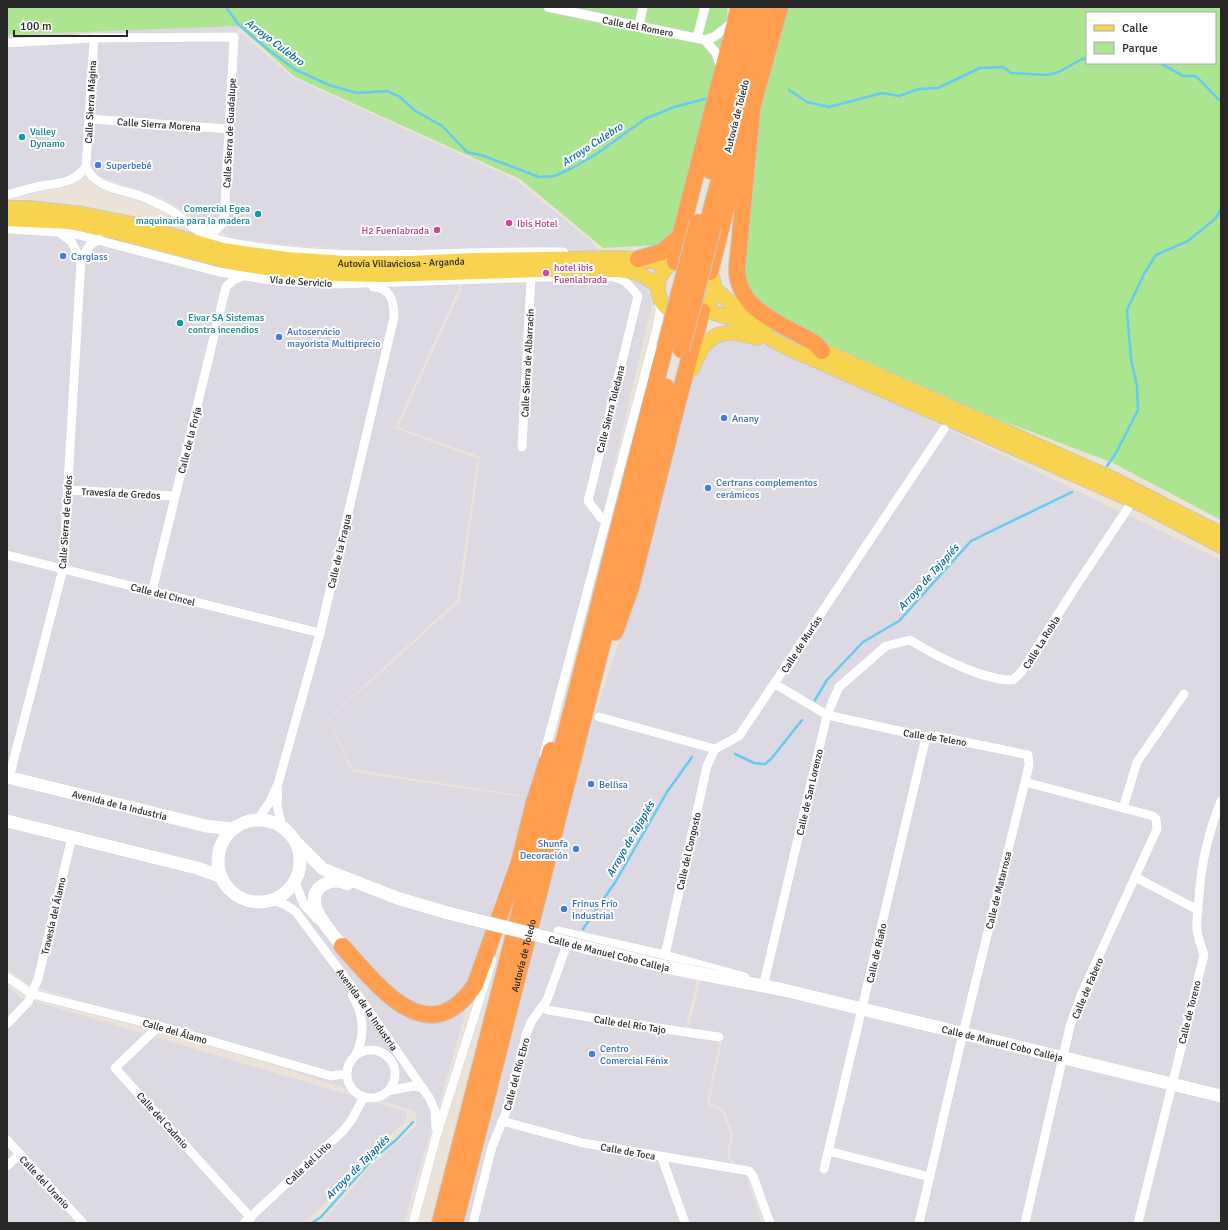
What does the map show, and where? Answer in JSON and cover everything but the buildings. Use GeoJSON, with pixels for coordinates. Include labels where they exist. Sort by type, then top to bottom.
{"type":"FeatureCollection","features":[{"type":"Feature","properties":{"kind":"highway"},"geometry":{"type":"LineString","coordinates":[[706,225],[751,7]]}},
{"type":"Feature","properties":{"kind":"highway","name":"Autovía de Toledo"},"geometry":{"type":"LineString","coordinates":[[706,225],[763,7]]}},
{"type":"Feature","properties":{"kind":"highway"},"geometry":{"type":"LineString","coordinates":[[440,1223],[580,676],[674,349],[706,225],[770,7]]}},
{"type":"Feature","properties":{"kind":"highway"},"geometry":{"type":"LineString","coordinates":[[710,272],[780,7]]}},
{"type":"Feature","properties":{"kind":"highway"},"geometry":{"type":"LineString","coordinates":[[672,263],[737,13]]}},
{"type":"Feature","properties":{"kind":"highway"},"geometry":{"type":"LineString","coordinates":[[752,110],[737,268],[738,285],[743,296],[750,305],[767,317],[816,344],[822,351]]}},
{"type":"Feature","properties":{"kind":"highway"},"geometry":{"type":"LineString","coordinates":[[638,259],[662,252],[680,236]]}},
{"type":"Feature","properties":{"kind":"highway"},"geometry":{"type":"LineString","coordinates":[[591,689],[607,655],[631,587],[678,401],[703,311]]}},
{"type":"Feature","properties":{"kind":"highway"},"geometry":{"type":"LineString","coordinates":[[591,689],[648,464],[674,349]]}},
{"type":"Feature","properties":{"kind":"highway"},"geometry":{"type":"LineString","coordinates":[[342,946],[389,997],[401,1006],[414,1012],[426,1014],[439,1013],[450,1009],[469,995],[475,985],[519,863],[534,803],[566,708],[580,676]]}},
{"type":"Feature","properties":{"kind":"highway","name":"Autovía de Toledo"},"geometry":{"type":"LineString","coordinates":[[455,1223],[591,689]]}},
{"type":"Feature","properties":{"kind":"main road","name":"Autovía Villaviciosa - Arganda"},"geometry":{"type":"LineString","coordinates":[[7,208],[28,208],[82,214],[132,224],[188,240],[246,254],[345,263],[617,258],[672,263]]}},
{"type":"Feature","properties":{"kind":"main road"},"geometry":{"type":"LineString","coordinates":[[7,219],[69,222],[90,226],[229,262],[279,270],[332,274],[386,275],[539,270],[601,272],[618,270],[639,273],[651,279],[658,291],[662,304],[676,315],[685,316],[703,311],[735,319],[788,348],[1143,505],[1221,546]]}},
{"type":"Feature","properties":{"kind":"main road"},"geometry":{"type":"LineString","coordinates":[[658,291],[661,274],[672,263],[685,259],[694,260],[703,265],[710,272],[714,280],[715,290],[712,301],[703,311]]}},
{"type":"Feature","properties":{"kind":"main road"},"geometry":{"type":"LineString","coordinates":[[715,290],[734,306],[822,351],[1111,478],[1221,534]]}},
{"type":"Feature","properties":{"kind":"main road"},"geometry":{"type":"LineString","coordinates":[[678,401],[696,357],[711,337],[730,332],[741,333],[788,348]]}},
{"type":"Feature","properties":{"kind":"street","name":"Calle del Romero"},"geometry":{"type":"LineString","coordinates":[[548,7],[573,10],[701,39]]}},
{"type":"Feature","properties":{"kind":"street"},"geometry":{"type":"LineString","coordinates":[[639,26],[643,7]]}},
{"type":"Feature","properties":{"kind":"street"},"geometry":{"type":"LineString","coordinates":[[701,39],[705,7]]}},
{"type":"Feature","properties":{"kind":"street"},"geometry":{"type":"LineString","coordinates":[[701,39],[714,37],[737,13]]}},
{"type":"Feature","properties":{"kind":"street","name":"Calle Sierra de Guadalupe"},"geometry":{"type":"LineString","coordinates":[[94,38],[234,37],[224,222],[220,228],[215,231],[196,229]]}},
{"type":"Feature","properties":{"kind":"street"},"geometry":{"type":"LineString","coordinates":[[7,43],[94,38]]}},
{"type":"Feature","properties":{"kind":"street","name":"Calle Sierra Mágina"},"geometry":{"type":"LineString","coordinates":[[86,167],[94,38]]}},
{"type":"Feature","properties":{"kind":"street"},"geometry":{"type":"LineString","coordinates":[[701,39],[716,53],[722,72]]}},
{"type":"Feature","properties":{"kind":"street","name":"Calle Sierra Morena"},"geometry":{"type":"LineString","coordinates":[[89,119],[229,129]]}},
{"type":"Feature","properties":{"kind":"street"},"geometry":{"type":"LineString","coordinates":[[7,195],[40,186],[63,184],[72,180],[86,167],[90,176],[111,187],[152,201],[172,211],[196,229],[210,237],[243,245],[328,254],[378,256],[512,251],[564,252]]}},
{"type":"Feature","properties":{"kind":"street","name":"Vía de Servicio"},"geometry":{"type":"LineString","coordinates":[[7,230],[60,233],[99,239],[219,272],[270,280],[338,284],[532,279],[601,272],[628,282],[638,296]]}},
{"type":"Feature","properties":{"kind":"street","name":"Calle Sierra de Gredos"},"geometry":{"type":"LineString","coordinates":[[8,777],[63,570],[81,260],[72,241],[60,233]]}},
{"type":"Feature","properties":{"kind":"street"},"geometry":{"type":"LineString","coordinates":[[81,260],[89,246],[99,239]]}},
{"type":"Feature","properties":{"kind":"street"},"geometry":{"type":"LineString","coordinates":[[219,272],[226,287],[233,280],[244,276]]}},
{"type":"Feature","properties":{"kind":"street","name":"Calle Sierra de Albarracín"},"geometry":{"type":"LineString","coordinates":[[522,447],[532,279]]}},
{"type":"Feature","properties":{"kind":"street","name":"Calle de la Fragua"},"geometry":{"type":"LineString","coordinates":[[258,819],[269,803],[278,784],[320,633],[394,317],[394,303],[390,294],[381,287],[338,284]]}},
{"type":"Feature","properties":{"kind":"street","name":"Calle de la Forja"},"geometry":{"type":"LineString","coordinates":[[152,592],[226,287]]}},
{"type":"Feature","properties":{"kind":"street"},"geometry":{"type":"LineString","coordinates":[[534,803],[555,709],[590,584],[657,328],[660,311],[658,291]]}},
{"type":"Feature","properties":{"kind":"street","name":"Calle Sierra Toledana"},"geometry":{"type":"LineString","coordinates":[[601,518],[588,501],[638,296]]}},
{"type":"Feature","properties":{"kind":"street","name":"Calle de Murías"},"geometry":{"type":"LineString","coordinates":[[716,749],[739,736],[944,429]]}},
{"type":"Feature","properties":{"kind":"street","name":"Travesía de Gredos"},"geometry":{"type":"LineString","coordinates":[[68,490],[175,496]]}},
{"type":"Feature","properties":{"kind":"street","name":"Calle La Robla"},"geometry":{"type":"LineString","coordinates":[[910,640],[930,653],[955,663],[990,676],[1005,680],[1013,680],[1022,671],[1128,508]]}},
{"type":"Feature","properties":{"kind":"street","name":"Calle del Cincel"},"geometry":{"type":"LineString","coordinates":[[7,556],[320,633]]}},
{"type":"Feature","properties":{"kind":"street","name":"Calle de San Lorenzo"},"geometry":{"type":"LineString","coordinates":[[764,983],[827,715],[839,687],[886,646],[910,640]]}},
{"type":"Feature","properties":{"kind":"street","name":"Calle de Teleno"},"geometry":{"type":"LineString","coordinates":[[775,684],[827,715],[926,737],[936,736],[1028,755],[1029,765],[1025,782]]}},
{"type":"Feature","properties":{"kind":"street"},"geometry":{"type":"LineString","coordinates":[[1025,782],[1123,808],[1136,762],[1184,694]]}},
{"type":"Feature","properties":{"kind":"street"},"geometry":{"type":"LineString","coordinates":[[599,717],[716,749]]}},
{"type":"Feature","properties":{"kind":"street","name":"Calle de Riaño"},"geometry":{"type":"LineString","coordinates":[[824,1169],[926,737]]}},
{"type":"Feature","properties":{"kind":"street","name":"Calle del Congosto"},"geometry":{"type":"LineString","coordinates":[[665,955],[707,766],[716,749]]}},
{"type":"Feature","properties":{"kind":"street","name":"Avenida de la Industria"},"geometry":{"type":"LineString","coordinates":[[8,777],[206,826],[232,829]]}},
{"type":"Feature","properties":{"kind":"street","name":"Calle de Matarrosa"},"geometry":{"type":"LineString","coordinates":[[919,1223],[963,1034],[1025,782]]}},
{"type":"Feature","properties":{"kind":"street","name":"Calle de la Fragua"},"geometry":{"type":"LineString","coordinates":[[278,784],[277,804],[282,826]]}},
{"type":"Feature","properties":{"kind":"street","name":"Calle de Toreno"},"geometry":{"type":"LineString","coordinates":[[1138,1223],[1187,1019],[1204,955],[1198,934],[1198,910],[1204,852],[1211,826],[1221,801]]}},
{"type":"Feature","properties":{"kind":"street","name":"Calle de Fabero"},"geometry":{"type":"LineString","coordinates":[[1025,1223],[1070,1026],[1081,995],[1157,829],[1158,823],[1153,816],[1123,808]]}},
{"type":"Feature","properties":{"kind":"street"},"geometry":{"type":"LineString","coordinates":[[258,819],[270,821],[282,826],[291,834],[297,844],[300,854],[296,879],[288,891],[272,900],[251,902],[236,896],[228,888],[220,876],[218,851],[224,839],[232,829],[244,822],[258,819]]}},
{"type":"Feature","properties":{"kind":"street"},"geometry":{"type":"LineString","coordinates":[[7,821],[197,868],[220,876]]}},
{"type":"Feature","properties":{"kind":"street","name":"Travesía del Álamo"},"geometry":{"type":"LineString","coordinates":[[7,1024],[28,1002],[38,979],[72,837]]}},
{"type":"Feature","properties":{"kind":"street","name":"Calle de Manuel Cobo Calleja"},"geometry":{"type":"LineString","coordinates":[[297,844],[323,869],[397,898],[448,913],[661,966],[784,990],[1221,1096]]}},
{"type":"Feature","properties":{"kind":"street"},"geometry":{"type":"LineString","coordinates":[[413,1223],[436,1137],[481,996],[519,863]]}},
{"type":"Feature","properties":{"kind":"street"},"geometry":{"type":"LineString","coordinates":[[296,879],[312,870],[323,869]]}},
{"type":"Feature","properties":{"kind":"street"},"geometry":{"type":"LineString","coordinates":[[1135,877],[1198,910]]}},
{"type":"Feature","properties":{"kind":"street"},"geometry":{"type":"LineString","coordinates":[[296,879],[304,906],[342,946]]}},
{"type":"Feature","properties":{"kind":"street"},"geometry":{"type":"LineString","coordinates":[[342,946],[318,915],[314,906],[316,892],[322,886],[339,880],[368,892],[397,898]]}},
{"type":"Feature","properties":{"kind":"street","name":"Avenida de la Industria"},"geometry":{"type":"LineString","coordinates":[[272,900],[286,904],[296,912],[361,999],[423,1088],[435,1111],[436,1137]]}},
{"type":"Feature","properties":{"kind":"street","name":"Calle de Manuel Cobo Calleja"},"geometry":{"type":"LineString","coordinates":[[558,931],[665,955],[784,990]]}},
{"type":"Feature","properties":{"kind":"street","name":"Calle del Río Ebro"},"geometry":{"type":"LineString","coordinates":[[473,1223],[492,1146],[502,1121],[527,1032],[531,1022],[547,1000],[565,950],[562,938],[558,931]]}},
{"type":"Feature","properties":{"kind":"street"},"geometry":{"type":"LineString","coordinates":[[341,974],[357,1004],[362,1023],[361,1045],[349,1063],[346,1074],[349,1084],[355,1092],[364,1097],[372,1098],[381,1096],[388,1091],[394,1082],[396,1072],[389,1058],[385,1054],[376,1050],[365,1050],[355,1055]]}},
{"type":"Feature","properties":{"kind":"street","name":"Calle del Álamo"},"geometry":{"type":"LineString","coordinates":[[7,977],[32,994],[159,1026],[331,1076],[346,1074]]}},
{"type":"Feature","properties":{"kind":"street","name":"Calle del Río Tajo"},"geometry":{"type":"LineString","coordinates":[[542,1007],[548,1010],[617,1022],[719,1037]]}},
{"type":"Feature","properties":{"kind":"street","name":"Calle del Cadmio"},"geometry":{"type":"LineString","coordinates":[[159,1026],[115,1068],[247,1220]]}},
{"type":"Feature","properties":{"kind":"street"},"geometry":{"type":"LineString","coordinates":[[388,1091],[413,1086],[423,1088]]}},
{"type":"Feature","properties":{"kind":"street","name":"Calle del Litio"},"geometry":{"type":"LineString","coordinates":[[247,1220],[342,1132],[351,1121],[364,1097]]}},
{"type":"Feature","properties":{"kind":"street","name":"Calle de Toca"},"geometry":{"type":"LineString","coordinates":[[502,1121],[583,1143],[662,1158],[749,1171],[753,1176],[770,1223]]}},
{"type":"Feature","properties":{"kind":"street","name":"Calle del Uranio"},"geometry":{"type":"LineString","coordinates":[[7,1140],[83,1223]]}},
{"type":"Feature","properties":{"kind":"street"},"geometry":{"type":"LineString","coordinates":[[828,1152],[930,1177]]}},
{"type":"Feature","properties":{"kind":"street"},"geometry":{"type":"LineString","coordinates":[[7,1166],[20,1154]]}},
{"type":"Feature","properties":{"kind":"street"},"geometry":{"type":"LineString","coordinates":[[662,1158],[685,1223]]}},
{"type":"Feature","properties":{"kind":"shaded area"},"geometry":{"type":"Polygon","coordinates":[[[238,26],[226,235],[162,198],[97,176],[44,180],[7,191],[7,35],[238,26]]]}},
{"type":"Feature","properties":{"kind":"shaded area"},"geometry":{"type":"Polygon","coordinates":[[[240,32],[293,78],[516,180],[591,241],[599,251],[538,247],[381,251],[285,245],[227,237],[240,32]]]}},
{"type":"Feature","properties":{"kind":"shaded area"},"geometry":{"type":"Polygon","coordinates":[[[7,226],[70,229],[229,268],[464,277],[395,428],[478,459],[457,600],[328,719],[352,772],[530,798],[495,901],[452,1060],[408,1207],[405,1223],[322,1223],[371,1166],[416,1126],[416,1112],[28,984],[7,968],[7,226]]]}},
{"type":"Feature","properties":{"kind":"shaded area"},"geometry":{"type":"Polygon","coordinates":[[[614,273],[640,282],[648,291],[652,304],[542,773],[530,797],[352,769],[329,719],[460,601],[480,457],[398,427],[467,277],[614,273]]]}},
{"type":"Feature","properties":{"kind":"shaded area"},"geometry":{"type":"Polygon","coordinates":[[[740,329],[1221,560],[1221,1223],[764,1223],[748,1175],[729,1157],[733,1136],[724,1110],[709,1103],[723,1034],[689,1027],[703,969],[539,929],[569,796],[647,555],[702,344],[740,329]]]}},
{"type":"Feature","properties":{"kind":"shaded area"},"geometry":{"type":"Polygon","coordinates":[[[537,939],[697,978],[686,1027],[721,1035],[707,1104],[722,1111],[731,1135],[727,1157],[746,1176],[762,1223],[465,1223],[537,939]]]}},
{"type":"Feature","properties":{"kind":"shaded area"},"geometry":{"type":"Polygon","coordinates":[[[7,986],[20,997],[407,1112],[406,1121],[371,1153],[324,1205],[303,1223],[7,1223],[7,986]]]}},
{"type":"Feature","properties":{"kind":"green space"},"geometry":{"type":"Polygon","coordinates":[[[7,7],[728,7],[722,56],[675,226],[663,245],[603,248],[520,179],[295,77],[238,26],[7,35],[7,7]]]}},
{"type":"Feature","properties":{"kind":"green space"},"geometry":{"type":"Polygon","coordinates":[[[787,7],[1221,7],[1221,520],[1113,463],[911,386],[830,348],[751,297],[742,276],[762,87],[787,7]]]}},
{"type":"Feature","properties":{"kind":"waterway","name":"Arroyo Culebro"},"geometry":{"type":"LineString","coordinates":[[226,7],[238,24],[270,51],[296,70],[329,85],[357,93],[387,91],[400,97],[414,110],[442,126],[467,152],[484,156],[539,177],[555,176],[572,168],[595,155],[645,119],[674,107],[705,99]]}},
{"type":"Feature","properties":{"kind":"waterway","name":"Arroyo Culebro"},"geometry":{"type":"LineString","coordinates":[[789,90],[807,102],[829,107],[882,93],[899,96],[919,89],[938,88],[980,68],[1003,67],[1011,73],[1047,75],[1059,72],[1082,59],[1086,59]]}},
{"type":"Feature","properties":{"kind":"waterway","name":"Arroyo Culebro"},"geometry":{"type":"LineString","coordinates":[[1162,64],[1183,76],[1196,76],[1219,100],[1221,100]]}},
{"type":"Feature","properties":{"kind":"waterway","name":"Arroyo de Tajapiés"},"geometry":{"type":"LineString","coordinates":[[1107,466],[1116,453],[1138,410],[1137,386],[1131,359],[1127,310],[1144,274],[1156,255],[1188,241],[1216,218],[1221,208]]}},
{"type":"Feature","properties":{"kind":"waterway","name":"Arroyo de Tajapiés"},"geometry":{"type":"LineString","coordinates":[[815,700],[827,680],[863,642],[899,621],[971,541],[1072,492]]}},
{"type":"Feature","properties":{"kind":"waterway","name":"Arroyo de Tajapiés"},"geometry":{"type":"LineString","coordinates":[[735,754],[754,763],[765,764],[771,759],[802,720]]}},
{"type":"Feature","properties":{"kind":"waterway","name":"Arroyo de Tajapiés"},"geometry":{"type":"LineString","coordinates":[[583,929],[616,881],[667,792],[692,757]]}},
{"type":"Feature","properties":{"kind":"waterway","name":"Arroyo de Tajapiés"},"geometry":{"type":"LineString","coordinates":[[312,1223],[321,1217],[372,1160],[396,1140],[413,1122]]}},
{"type":"Feature","properties":{"kind":"place","name":"Valley Dynamo"},"geometry":{"type":"Point","coordinates":[22,137]}},
{"type":"Feature","properties":{"kind":"place","name":"Superbebé"},"geometry":{"type":"Point","coordinates":[98,165]}},
{"type":"Feature","properties":{"kind":"place","name":"Comercial Egea maquinaria para la madera"},"geometry":{"type":"Point","coordinates":[258,214]}},
{"type":"Feature","properties":{"kind":"place","name":"Ibis Hotel"},"geometry":{"type":"Point","coordinates":[509,223]}},
{"type":"Feature","properties":{"kind":"place","name":"H2 Fuenlabrada"},"geometry":{"type":"Point","coordinates":[437,230]}},
{"type":"Feature","properties":{"kind":"place","name":"Carglass"},"geometry":{"type":"Point","coordinates":[63,256]}},
{"type":"Feature","properties":{"kind":"place","name":"hotel ibis Fuenlabrada"},"geometry":{"type":"Point","coordinates":[546,273]}},
{"type":"Feature","properties":{"kind":"place","name":"Eivar SA Sistemas contra incendios"},"geometry":{"type":"Point","coordinates":[180,323]}},
{"type":"Feature","properties":{"kind":"place","name":"Autoservicio mayorista Multiprecio"},"geometry":{"type":"Point","coordinates":[279,337]}},
{"type":"Feature","properties":{"kind":"place","name":"Anany"},"geometry":{"type":"Point","coordinates":[724,418]}},
{"type":"Feature","properties":{"kind":"place","name":"Certrans complementos cerámicos"},"geometry":{"type":"Point","coordinates":[708,488]}},
{"type":"Feature","properties":{"kind":"place","name":"Bellisa"},"geometry":{"type":"Point","coordinates":[591,784]}},
{"type":"Feature","properties":{"kind":"place","name":"Shunfa Decoración"},"geometry":{"type":"Point","coordinates":[576,849]}},
{"type":"Feature","properties":{"kind":"place","name":"Frinus Frío Industrial"},"geometry":{"type":"Point","coordinates":[564,909]}},
{"type":"Feature","properties":{"kind":"place","name":"Centro Comercial Fénix"},"geometry":{"type":"Point","coordinates":[592,1054]}}]}
